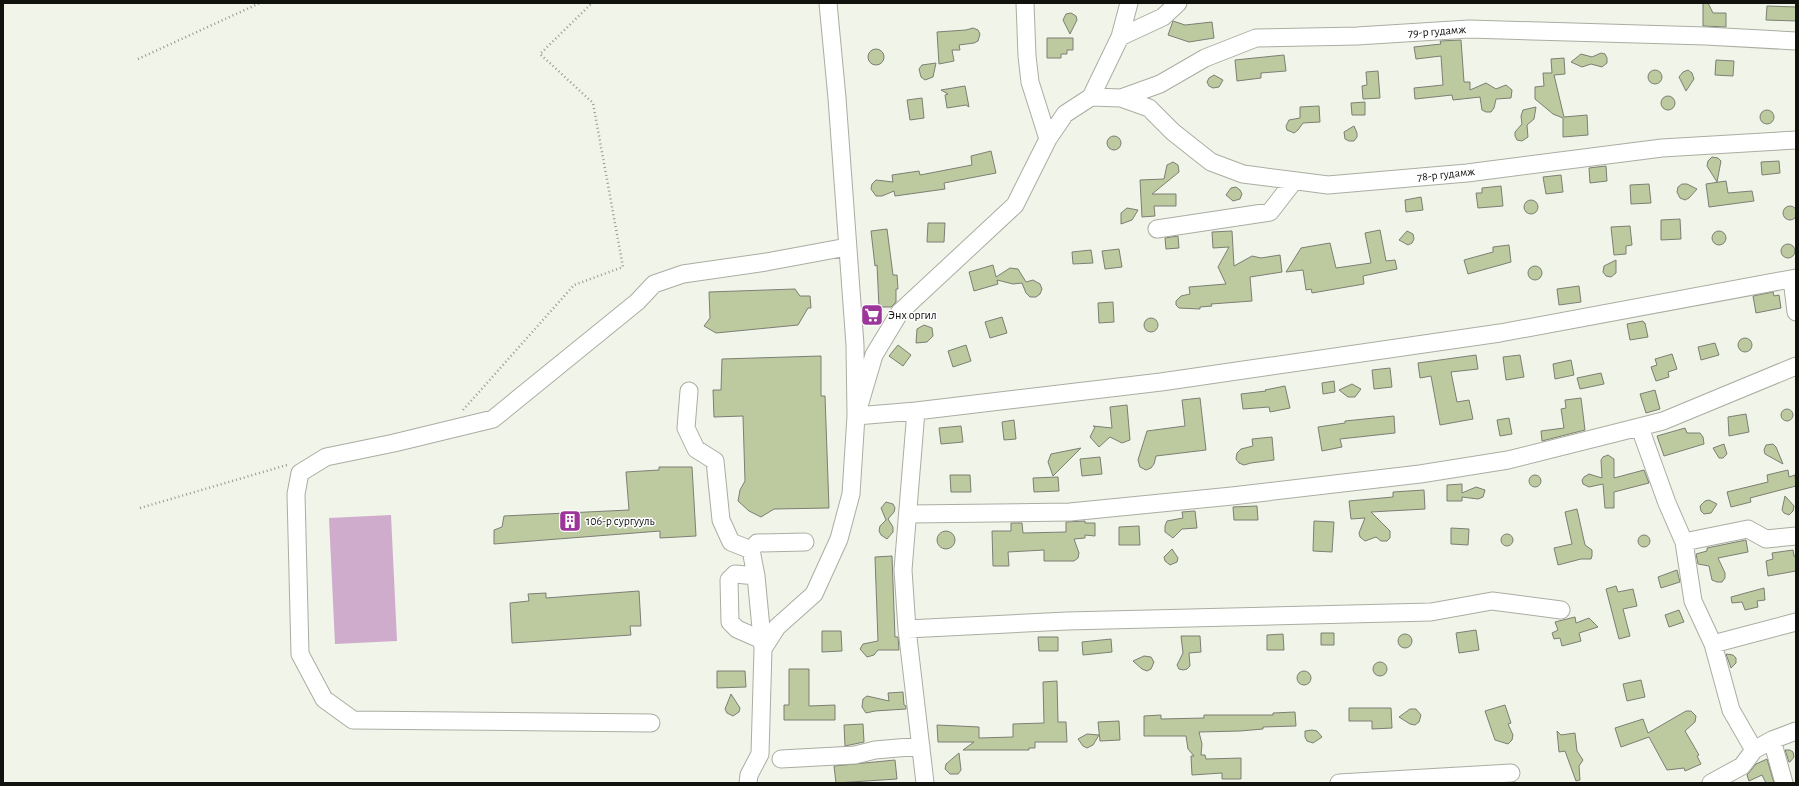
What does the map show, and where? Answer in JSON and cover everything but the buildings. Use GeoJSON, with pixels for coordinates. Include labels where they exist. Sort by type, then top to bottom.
{"type":"FeatureCollection","features":[{"type":"Feature","properties":{"kind":"street"},"geometry":{"type":"LineString","coordinates":[[762,644],[777,627],[814,594],[838,538],[851,494],[856,416],[855,345],[837,98],[828,3]]}},
{"type":"Feature","properties":{"kind":"street"},"geometry":{"type":"LineString","coordinates":[[1025,3],[1026,56],[1030,82],[1048,139]]}},
{"type":"Feature","properties":{"kind":"street"},"geometry":{"type":"LineString","coordinates":[[856,416],[874,355],[900,312],[1015,205],[1048,139],[1065,114],[1091,97],[1120,37],[1129,3]]}},
{"type":"Feature","properties":{"kind":"street"},"geometry":{"type":"LineString","coordinates":[[1120,37],[1163,17],[1178,3]]}},
{"type":"Feature","properties":{"kind":"street","name":"79-р гудамж"},"geometry":{"type":"LineString","coordinates":[[1091,97],[1121,98],[1160,84],[1205,58],[1256,38],[1357,36],[1469,28],[1706,36],[1796,41]]}},
{"type":"Feature","properties":{"kind":"street","name":"78-р гудамж"},"geometry":{"type":"LineString","coordinates":[[1121,98],[1149,108],[1173,132],[1210,162],[1243,174],[1328,185],[1467,173],[1662,148],[1796,140]]}},
{"type":"Feature","properties":{"kind":"street"},"geometry":{"type":"LineString","coordinates":[[1157,229],[1270,212],[1294,181]]}},
{"type":"Feature","properties":{"kind":"street"},"geometry":{"type":"LineString","coordinates":[[651,723],[353,720],[324,699],[300,654],[296,494],[300,473],[326,457],[394,443],[493,419],[637,302],[654,284],[683,274],[766,262],[847,247]]}},
{"type":"Feature","properties":{"kind":"street"},"geometry":{"type":"LineString","coordinates":[[856,416],[916,411],[1161,382],[1484,335],[1794,278],[1796,312]]}},
{"type":"Feature","properties":{"kind":"street"},"geometry":{"type":"LineString","coordinates":[[909,514],[1070,512],[1248,494],[1420,474],[1508,460],[1640,428],[1796,366]]}},
{"type":"Feature","properties":{"kind":"street"},"geometry":{"type":"LineString","coordinates":[[689,391],[686,428],[696,449],[715,460],[720,520],[731,542],[751,550]]}},
{"type":"Feature","properties":{"kind":"street"},"geometry":{"type":"LineString","coordinates":[[916,411],[910,466],[909,514],[903,570],[907,629],[925,783]]}},
{"type":"Feature","properties":{"kind":"street"},"geometry":{"type":"LineString","coordinates":[[1640,428],[1667,503],[1684,542],[1693,601],[1713,644],[1731,710],[1754,750]]}},
{"type":"Feature","properties":{"kind":"street"},"geometry":{"type":"LineString","coordinates":[[1684,542],[1748,529],[1766,540],[1796,536]]}},
{"type":"Feature","properties":{"kind":"street"},"geometry":{"type":"LineString","coordinates":[[751,550],[757,543],[805,542]]}},
{"type":"Feature","properties":{"kind":"street"},"geometry":{"type":"LineString","coordinates":[[748,783],[749,775],[760,754],[762,644],[756,576],[751,550]]}},
{"type":"Feature","properties":{"kind":"street"},"geometry":{"type":"LineString","coordinates":[[756,576],[735,574],[729,580],[730,622],[737,629],[762,644]]}},
{"type":"Feature","properties":{"kind":"street"},"geometry":{"type":"LineString","coordinates":[[907,629],[1075,621],[1431,612],[1492,601],[1562,610]]}},
{"type":"Feature","properties":{"kind":"street"},"geometry":{"type":"LineString","coordinates":[[1713,644],[1796,622]]}},
{"type":"Feature","properties":{"kind":"street"},"geometry":{"type":"LineString","coordinates":[[1711,783],[1742,766],[1754,750],[1772,740],[1796,731]]}},
{"type":"Feature","properties":{"kind":"street"},"geometry":{"type":"LineString","coordinates":[[1772,740],[1784,783]]}},
{"type":"Feature","properties":{"kind":"street"},"geometry":{"type":"LineString","coordinates":[[781,759],[855,755],[875,750],[921,746]]}},
{"type":"Feature","properties":{"kind":"street"},"geometry":{"type":"LineString","coordinates":[[1339,783],[1511,773]]}},
{"type":"Feature","properties":{"kind":"path"},"geometry":{"type":"LineString","coordinates":[[138,59],[260,3]]}},
{"type":"Feature","properties":{"kind":"path"},"geometry":{"type":"LineString","coordinates":[[460,414],[574,285],[623,267],[593,103],[540,54],[592,3]]}},
{"type":"Feature","properties":{"kind":"path"},"geometry":{"type":"LineString","coordinates":[[140,508],[292,463]]}},
{"type":"Feature","properties":{"kind":"shaded area"},"geometry":{"type":"Polygon","coordinates":[[[391,515],[397,641],[335,644],[329,518],[391,515]]]}},
{"type":"Feature","properties":{"kind":"place","name":"Энх оргил"},"geometry":{"type":"Point","coordinates":[872,315]}},
{"type":"Feature","properties":{"kind":"place","name":"106-р сургууль"},"geometry":{"type":"Point","coordinates":[570,521]}}]}
